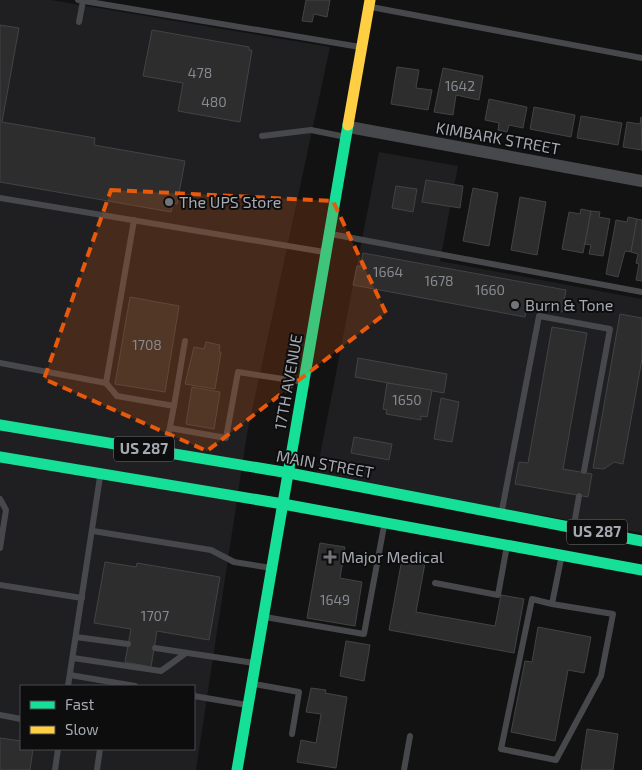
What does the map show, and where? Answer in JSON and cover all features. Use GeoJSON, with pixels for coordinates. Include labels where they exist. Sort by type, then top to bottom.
{"type":"FeatureCollection","features":[{"type":"Feature","properties":{"kind":"main road","name":"17TH AVENUE"},"geometry":{"type":"LineString","coordinates":[[237,770],[370,3]]}},
{"type":"Feature","properties":{"kind":"main road","name":"MAIN STREET"},"geometry":{"type":"LineString","coordinates":[[0,425],[289,473],[642,541]]}},
{"type":"Feature","properties":{"kind":"main road","name":"US 287"},"geometry":{"type":"LineString","coordinates":[[0,457],[283,504],[642,570]]}},
{"type":"Feature","properties":{"kind":"street","name":"KIMBARK STREET"},"geometry":{"type":"LineString","coordinates":[[348,132],[642,181]]}},
{"type":"Feature","properties":{"kind":"lane"},"geometry":{"type":"LineString","coordinates":[[80,22],[81,0],[362,47]]}},
{"type":"Feature","properties":{"kind":"lane"},"geometry":{"type":"LineString","coordinates":[[370,3],[642,58]]}},
{"type":"Feature","properties":{"kind":"lane"},"geometry":{"type":"LineString","coordinates":[[262,136],[311,130],[348,132]]}},
{"type":"Feature","properties":{"kind":"lane"},"geometry":{"type":"LineString","coordinates":[[0,198],[327,253]]}},
{"type":"Feature","properties":{"kind":"lane"},"geometry":{"type":"LineString","coordinates":[[106,383],[134,220]]}},
{"type":"Feature","properties":{"kind":"lane"},"geometry":{"type":"LineString","coordinates":[[330,234],[642,292]]}},
{"type":"Feature","properties":{"kind":"lane"},"geometry":{"type":"LineString","coordinates":[[501,514],[539,316],[610,329],[584,471]]}},
{"type":"Feature","properties":{"kind":"lane"},"geometry":{"type":"LineString","coordinates":[[165,453],[185,341]]}},
{"type":"Feature","properties":{"kind":"lane"},"geometry":{"type":"LineString","coordinates":[[0,364],[106,383],[117,396],[174,406]]}},
{"type":"Feature","properties":{"kind":"lane"},"geometry":{"type":"LineString","coordinates":[[170,428],[226,438],[238,372],[305,382]]}},
{"type":"Feature","properties":{"kind":"lane"},"geometry":{"type":"LineString","coordinates":[[68,685],[101,474]]}},
{"type":"Feature","properties":{"kind":"lane"},"geometry":{"type":"LineString","coordinates":[[574,528],[579,496]]}},
{"type":"Feature","properties":{"kind":"lane"},"geometry":{"type":"LineString","coordinates":[[0,499],[6,510],[0,548]]}},
{"type":"Feature","properties":{"kind":"lane"},"geometry":{"type":"LineString","coordinates":[[264,617],[364,634],[384,523]]}},
{"type":"Feature","properties":{"kind":"lane"},"geometry":{"type":"LineString","coordinates":[[93,531],[211,550],[234,562],[272,568]]}},
{"type":"Feature","properties":{"kind":"lane"},"geometry":{"type":"LineString","coordinates":[[435,583],[498,595],[508,544]]}},
{"type":"Feature","properties":{"kind":"lane"},"geometry":{"type":"LineString","coordinates":[[552,604],[562,555]]}},
{"type":"Feature","properties":{"kind":"lane"},"geometry":{"type":"LineString","coordinates":[[0,586],[82,598]]}},
{"type":"Feature","properties":{"kind":"lane"},"geometry":{"type":"LineString","coordinates":[[532,598],[552,604],[613,614],[601,676],[556,760],[501,749],[532,598]]}},
{"type":"Feature","properties":{"kind":"lane"},"geometry":{"type":"LineString","coordinates":[[76,637],[128,644]]}},
{"type":"Feature","properties":{"kind":"lane"},"geometry":{"type":"LineString","coordinates":[[155,648],[256,663]]}},
{"type":"Feature","properties":{"kind":"lane"},"geometry":{"type":"LineString","coordinates":[[73,658],[161,671],[186,653]]}},
{"type":"Feature","properties":{"kind":"lane"},"geometry":{"type":"LineString","coordinates":[[70,675],[112,684]]}},
{"type":"Feature","properties":{"kind":"lane"},"geometry":{"type":"LineString","coordinates":[[252,684],[299,692],[292,734]]}},
{"type":"Feature","properties":{"kind":"lane"},"geometry":{"type":"LineString","coordinates":[[195,696],[248,706]]}},
{"type":"Feature","properties":{"kind":"lane"},"geometry":{"type":"LineString","coordinates":[[0,715],[20,719]]}},
{"type":"Feature","properties":{"kind":"lane"},"geometry":{"type":"LineString","coordinates":[[404,770],[410,736]]}},
{"type":"Feature","properties":{"kind":"lane"},"geometry":{"type":"LineString","coordinates":[[55,770],[58,750]]}},
{"type":"Feature","properties":{"kind":"lane"},"geometry":{"type":"LineString","coordinates":[[97,770],[100,750]]}},
{"type":"Feature","properties":{"kind":"highlighted area"},"geometry":{"type":"Polygon","coordinates":[[[111,190],[333,201],[386,313],[207,451],[44,379],[111,190]]]}},
{"type":"Feature","properties":{"kind":"shaded area"},"geometry":{"type":"Polygon","coordinates":[[[0,0],[51,0],[330,47],[247,434],[196,770],[0,770],[0,0]]]}},
{"type":"Feature","properties":{"kind":"shaded area"},"geometry":{"type":"Polygon","coordinates":[[[379,152],[458,166],[440,261],[642,299],[642,533],[316,476],[379,152]]]}},
{"type":"Feature","properties":{"kind":"building"},"geometry":{"type":"Polygon","coordinates":[[[306,0],[330,0],[327,17],[314,14],[312,22],[302,21],[306,0]]]}},
{"type":"Feature","properties":{"kind":"building"},"geometry":{"type":"Polygon","coordinates":[[[0,25],[19,28],[2,122],[95,138],[94,145],[185,161],[177,204],[173,203],[171,212],[0,182],[0,25]]]}},
{"type":"Feature","properties":{"kind":"building"},"geometry":{"type":"Polygon","coordinates":[[[152,30],[249,47],[249,50],[252,50],[240,122],[178,111],[183,83],[143,76],[152,30]]]}},
{"type":"Feature","properties":{"kind":"building"},"geometry":{"type":"Polygon","coordinates":[[[397,67],[419,70],[416,88],[432,90],[428,110],[391,104],[397,67]]]}},
{"type":"Feature","properties":{"kind":"building"},"geometry":{"type":"Polygon","coordinates":[[[443,68],[483,76],[479,100],[456,95],[453,115],[434,112],[443,68]]]}},
{"type":"Feature","properties":{"kind":"building"},"geometry":{"type":"Polygon","coordinates":[[[489,99],[527,107],[523,128],[509,125],[507,132],[498,130],[499,123],[485,120],[489,99]]]}},
{"type":"Feature","properties":{"kind":"building"},"geometry":{"type":"Polygon","coordinates":[[[534,107],[575,115],[571,137],[530,129],[534,107]]]}},
{"type":"Feature","properties":{"kind":"building"},"geometry":{"type":"Polygon","coordinates":[[[581,116],[622,123],[618,145],[577,138],[581,116]]]}},
{"type":"Feature","properties":{"kind":"building"},"geometry":{"type":"Polygon","coordinates":[[[641,117],[642,150],[623,147],[627,122],[640,124],[641,117]]]}},
{"type":"Feature","properties":{"kind":"building"},"geometry":{"type":"Polygon","coordinates":[[[426,180],[463,186],[460,208],[422,202],[426,180]]]}},
{"type":"Feature","properties":{"kind":"building"},"geometry":{"type":"Polygon","coordinates":[[[396,186],[417,189],[413,212],[392,208],[396,186]]]}},
{"type":"Feature","properties":{"kind":"building"},"geometry":{"type":"Polygon","coordinates":[[[473,188],[498,193],[489,246],[463,241],[473,188]]]}},
{"type":"Feature","properties":{"kind":"building"},"geometry":{"type":"Polygon","coordinates":[[[520,197],[546,202],[537,255],[511,250],[520,197]]]}},
{"type":"Feature","properties":{"kind":"building"},"geometry":{"type":"Polygon","coordinates":[[[581,209],[591,211],[583,253],[562,249],[569,212],[580,214],[581,209]]]}},
{"type":"Feature","properties":{"kind":"building"},"geometry":{"type":"Polygon","coordinates":[[[591,211],[600,212],[599,217],[610,219],[603,256],[589,254],[591,245],[585,244],[591,211]]]}},
{"type":"Feature","properties":{"kind":"building"},"geometry":{"type":"Polygon","coordinates":[[[628,217],[637,219],[631,252],[625,251],[618,277],[606,274],[616,220],[627,222],[628,217]]]}},
{"type":"Feature","properties":{"kind":"building"},"geometry":{"type":"Polygon","coordinates":[[[637,219],[642,220],[642,281],[636,280],[639,264],[636,263],[638,254],[631,252],[637,219]]]}},
{"type":"Feature","properties":{"kind":"building"},"geometry":{"type":"Polygon","coordinates":[[[363,253],[566,290],[562,312],[527,306],[525,317],[353,285],[357,266],[360,267],[363,253]]]}},
{"type":"Feature","properties":{"kind":"building"},"geometry":{"type":"Polygon","coordinates":[[[130,297],[179,306],[165,392],[115,384],[130,297]]]}},
{"type":"Feature","properties":{"kind":"building"},"geometry":{"type":"Polygon","coordinates":[[[620,314],[642,318],[642,359],[623,464],[614,462],[604,469],[593,468],[620,314]]]}},
{"type":"Feature","properties":{"kind":"building"},"geometry":{"type":"Polygon","coordinates":[[[552,327],[587,333],[563,469],[592,474],[588,497],[515,484],[519,462],[528,463],[552,327]]]}},
{"type":"Feature","properties":{"kind":"building"},"geometry":{"type":"Polygon","coordinates":[[[206,342],[220,345],[219,352],[221,352],[215,389],[185,384],[194,347],[204,349],[206,342]]]}},
{"type":"Feature","properties":{"kind":"building"},"geometry":{"type":"Polygon","coordinates":[[[358,358],[447,374],[444,393],[355,377],[358,358]]]}},
{"type":"Feature","properties":{"kind":"building"},"geometry":{"type":"Polygon","coordinates":[[[387,383],[432,390],[427,417],[421,416],[421,420],[386,414],[387,410],[383,409],[387,383]]]}},
{"type":"Feature","properties":{"kind":"building"},"geometry":{"type":"Polygon","coordinates":[[[192,387],[220,392],[214,429],[186,424],[192,387]]]}},
{"type":"Feature","properties":{"kind":"building"},"geometry":{"type":"Polygon","coordinates":[[[441,398],[459,402],[452,442],[434,439],[441,398]]]}},
{"type":"Feature","properties":{"kind":"building"},"geometry":{"type":"Polygon","coordinates":[[[354,437],[392,444],[389,460],[351,453],[354,437]]]}},
{"type":"Feature","properties":{"kind":"building"},"geometry":{"type":"Polygon","coordinates":[[[320,543],[345,547],[340,578],[362,582],[355,626],[307,618],[320,543]]]}},
{"type":"Feature","properties":{"kind":"building"},"geometry":{"type":"Polygon","coordinates":[[[402,559],[425,563],[416,612],[495,626],[501,595],[524,599],[514,653],[389,630],[402,559]]]}},
{"type":"Feature","properties":{"kind":"building"},"geometry":{"type":"Polygon","coordinates":[[[105,562],[136,567],[137,563],[220,577],[209,640],[157,631],[151,667],[125,662],[131,629],[94,623],[105,562]]]}},
{"type":"Feature","properties":{"kind":"building"},"geometry":{"type":"Polygon","coordinates":[[[538,627],[591,637],[584,673],[568,670],[555,741],[511,732],[525,661],[532,662],[538,627]]]}},
{"type":"Feature","properties":{"kind":"building"},"geometry":{"type":"Polygon","coordinates":[[[346,641],[370,645],[364,681],[340,676],[346,641]]]}},
{"type":"Feature","properties":{"kind":"building"},"geometry":{"type":"Polygon","coordinates":[[[311,688],[326,690],[325,693],[347,697],[336,768],[297,762],[301,740],[316,743],[321,714],[306,712],[311,688]]]}},
{"type":"Feature","properties":{"kind":"building"},"geometry":{"type":"Polygon","coordinates":[[[587,729],[618,734],[613,770],[581,770],[587,729]]]}},
{"type":"Feature","properties":{"kind":"building"},"geometry":{"type":"Polygon","coordinates":[[[0,738],[20,741],[20,750],[33,750],[30,770],[0,770],[0,738]]]}},
{"type":"Feature","properties":{"kind":"traffic: fast"},"geometry":{"type":"LineString","coordinates":[[237,770],[348,125]]}},
{"type":"Feature","properties":{"kind":"traffic: fast"},"geometry":{"type":"LineString","coordinates":[[0,425],[289,473],[642,541]]}},
{"type":"Feature","properties":{"kind":"traffic: fast"},"geometry":{"type":"LineString","coordinates":[[0,457],[283,504],[642,570]]}},
{"type":"Feature","properties":{"kind":"traffic: slow"},"geometry":{"type":"LineString","coordinates":[[348,125],[370,0]]}},
{"type":"Feature","properties":{"kind":"place","name":"The UPS Store"},"geometry":{"type":"Point","coordinates":[169,202]}},
{"type":"Feature","properties":{"kind":"place","name":"Burn & Tone"},"geometry":{"type":"Point","coordinates":[515,305]}},
{"type":"Feature","properties":{"kind":"place","name":"Major Medical"},"geometry":{"type":"Point","coordinates":[330,557]}}]}
